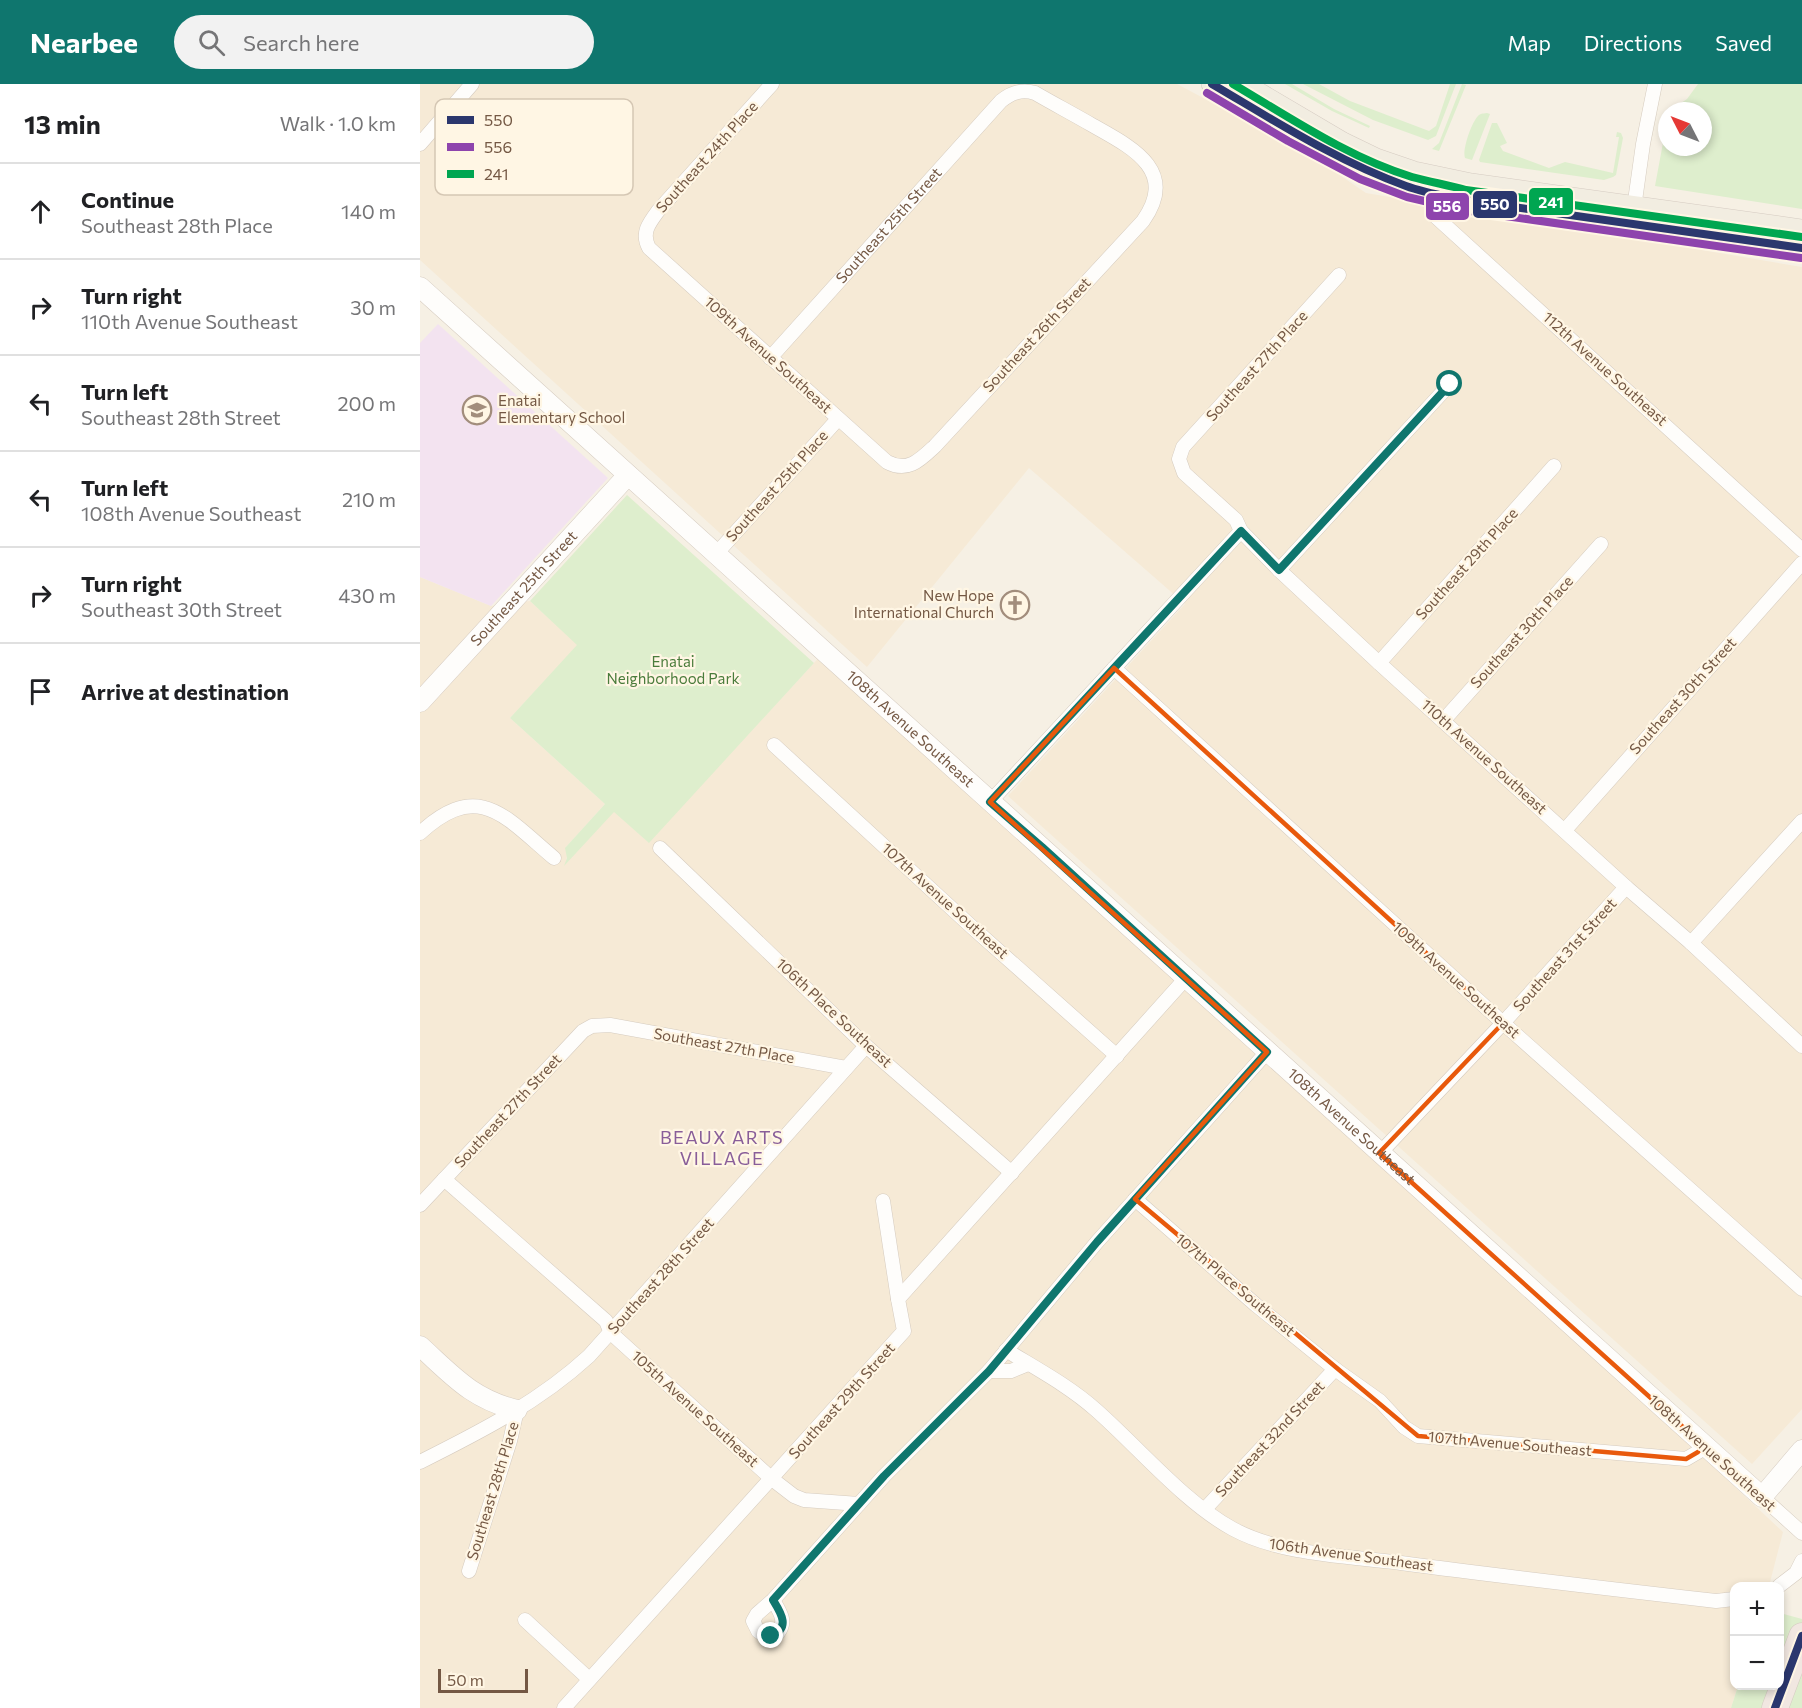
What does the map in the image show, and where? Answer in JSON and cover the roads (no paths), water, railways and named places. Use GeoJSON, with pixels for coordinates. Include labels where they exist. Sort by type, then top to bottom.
{"type":"FeatureCollection","features":[{"type":"Feature","properties":{"kind":"highway"},"geometry":{"type":"LineString","coordinates":[[1775,1708],[1802,1636]]}},
{"type":"Feature","properties":{"kind":"main road"},"geometry":{"type":"LineString","coordinates":[[1212,84],[1341,159],[1385,178],[1633,216],[1802,248]]}},
{"type":"Feature","properties":{"kind":"main road"},"geometry":{"type":"LineString","coordinates":[[1243,84],[1323,132],[1376,159],[1414,172],[1438,186]]}},
{"type":"Feature","properties":{"kind":"main road"},"geometry":{"type":"LineString","coordinates":[[1633,216],[1802,230]]}},
{"type":"Feature","properties":{"kind":"street"},"geometry":{"type":"LineString","coordinates":[[459,99],[472,84]]}},
{"type":"Feature","properties":{"kind":"street","name":"Southeast 24th Place"},"geometry":{"type":"LineString","coordinates":[[645,231],[657,211],[772,84]]}},
{"type":"Feature","properties":{"kind":"street"},"geometry":{"type":"LineString","coordinates":[[1633,216],[1643,144],[1655,84]]}},
{"type":"Feature","properties":{"kind":"street","name":"Southeast 25th Street"},"geometry":{"type":"LineString","coordinates":[[770,358],[1001,101],[1010,94],[1027,91],[1035,93],[1135,149],[1149,166],[1156,190]]}},
{"type":"Feature","properties":{"kind":"street"},"geometry":{"type":"LineString","coordinates":[[420,144],[435,127]]}},
{"type":"Feature","properties":{"kind":"street","name":"112th Avenue Southeast"},"geometry":{"type":"LineString","coordinates":[[1438,186],[1433,207],[1435,216],[1802,549]]}},
{"type":"Feature","properties":{"kind":"street","name":"Southeast 26th Street"},"geometry":{"type":"LineString","coordinates":[[903,467],[911,466],[935,446],[1143,221],[1155,201],[1156,190]]}},
{"type":"Feature","properties":{"kind":"street","name":"109th Avenue Southeast"},"geometry":{"type":"LineString","coordinates":[[645,231],[649,248],[887,462],[903,467]]}},
{"type":"Feature","properties":{"kind":"street","name":"Southeast 27th Place"},"geometry":{"type":"LineString","coordinates":[[1179,459],[1183,447],[1339,275]]}},
{"type":"Feature","properties":{"kind":"street","name":"108th Avenue Southeast"},"geometry":{"type":"LineString","coordinates":[[420,287],[1802,1533]]}},
{"type":"Feature","properties":{"kind":"street"},"geometry":{"type":"LineString","coordinates":[[1279,570],[1450,384]]}},
{"type":"Feature","properties":{"kind":"street","name":"Southeast 25th Place"},"geometry":{"type":"LineString","coordinates":[[716,554],[838,419]]}},
{"type":"Feature","properties":{"kind":"street","name":"110th Avenue Southeast"},"geometry":{"type":"LineString","coordinates":[[1179,459],[1184,473],[1236,520],[1241,531],[1279,570],[1802,1046]]}},
{"type":"Feature","properties":{"kind":"street","name":"Southeast 29th Place"},"geometry":{"type":"LineString","coordinates":[[1379,663],[1554,466]]}},
{"type":"Feature","properties":{"kind":"street","name":"Southeast 25th Street"},"geometry":{"type":"LineString","coordinates":[[420,702],[628,475]]}},
{"type":"Feature","properties":{"kind":"street"},"geometry":{"type":"LineString","coordinates":[[990,802],[1241,531]]}},
{"type":"Feature","properties":{"kind":"street","name":"Southeast 30th Place"},"geometry":{"type":"LineString","coordinates":[[1443,721],[1601,544]]}},
{"type":"Feature","properties":{"kind":"street","name":"Southeast 30th Street"},"geometry":{"type":"LineString","coordinates":[[1565,830],[1802,563]]}},
{"type":"Feature","properties":{"kind":"street","name":"109th Avenue Southeast"},"geometry":{"type":"LineString","coordinates":[[1114,668],[1503,1023],[1802,1289]]}},
{"type":"Feature","properties":{"kind":"street","name":"107th Avenue Southeast"},"geometry":{"type":"LineString","coordinates":[[774,745],[973,928],[1117,1056]]}},
{"type":"Feature","properties":{"kind":"street"},"geometry":{"type":"LineString","coordinates":[[420,832],[449,811],[475,805],[486,807],[508,819],[554,858]]}},
{"type":"Feature","properties":{"kind":"street"},"geometry":{"type":"LineString","coordinates":[[1691,943],[1802,821]]}},
{"type":"Feature","properties":{"kind":"street","name":"106th Place Southeast"},"geometry":{"type":"LineString","coordinates":[[660,848],[866,1046],[1012,1173]]}},
{"type":"Feature","properties":{"kind":"street","name":"Southeast 31st Street"},"geometry":{"type":"LineString","coordinates":[[1380,1154],[1626,887]]}},
{"type":"Feature","properties":{"kind":"street"},"geometry":{"type":"LineString","coordinates":[[897,1299],[1186,978]]}},
{"type":"Feature","properties":{"kind":"street","name":"Southeast 27th Place"},"geometry":{"type":"LineString","coordinates":[[601,1024],[846,1068]]}},
{"type":"Feature","properties":{"kind":"street","name":"Southeast 27th Street"},"geometry":{"type":"LineString","coordinates":[[420,1204],[583,1031],[601,1024]]}},
{"type":"Feature","properties":{"kind":"street","name":"Southeast 28th Street"},"geometry":{"type":"LineString","coordinates":[[420,1462],[481,1431],[564,1380],[611,1333],[866,1046]]}},
{"type":"Feature","properties":{"kind":"street"},"geometry":{"type":"LineString","coordinates":[[773,1600],[859,1504],[989,1371],[1135,1199],[1267,1052]]}},
{"type":"Feature","properties":{"kind":"street","name":"105th Avenue Southeast"},"geometry":{"type":"LineString","coordinates":[[444,1179],[606,1321],[611,1333],[772,1479],[794,1496],[804,1500],[859,1504]]}},
{"type":"Feature","properties":{"kind":"street","name":"107th Place Southeast"},"geometry":{"type":"LineString","coordinates":[[1135,1199],[1256,1305],[1335,1369]]}},
{"type":"Feature","properties":{"kind":"street"},"geometry":{"type":"LineString","coordinates":[[883,1201],[897,1299]]}},
{"type":"Feature","properties":{"kind":"street","name":"Southeast 29th Street"},"geometry":{"type":"LineString","coordinates":[[564,1708],[904,1331],[897,1299]]}},
{"type":"Feature","properties":{"kind":"street"},"geometry":{"type":"LineString","coordinates":[[420,1346],[480,1397],[495,1405],[517,1410]]}},
{"type":"Feature","properties":{"kind":"street","name":"106th Avenue Southeast"},"geometry":{"type":"LineString","coordinates":[[1006,1350],[1067,1386],[1205,1509],[1236,1531],[1261,1542],[1583,1587],[1716,1601],[1730,1599]]}},
{"type":"Feature","properties":{"kind":"street"},"geometry":{"type":"LineString","coordinates":[[989,1371],[1011,1371],[1028,1364]]}},
{"type":"Feature","properties":{"kind":"street","name":"107th Avenue Southeast"},"geometry":{"type":"LineString","coordinates":[[1335,1369],[1380,1401],[1404,1427],[1418,1436],[1686,1459],[1704,1446]]}},
{"type":"Feature","properties":{"kind":"street","name":"Southeast 32nd Street"},"geometry":{"type":"LineString","coordinates":[[1205,1509],[1335,1369]]}},
{"type":"Feature","properties":{"kind":"street","name":"Southeast 28th Place"},"geometry":{"type":"LineString","coordinates":[[469,1571],[510,1441],[517,1410]]}},
{"type":"Feature","properties":{"kind":"street"},"geometry":{"type":"LineString","coordinates":[[1762,1497],[1802,1450]]}},
{"type":"Feature","properties":{"kind":"street"},"geometry":{"type":"LineString","coordinates":[[1784,1583],[1796,1573],[1802,1561]]}},
{"type":"Feature","properties":{"kind":"street"},"geometry":{"type":"LineString","coordinates":[[525,1620],[589,1679]]}},
{"type":"Feature","properties":{"kind":"place","name":"Enatai Elementary School"},"geometry":{"type":"Point","coordinates":[477,410]}},
{"type":"Feature","properties":{"kind":"place","name":"New Hope International Church"},"geometry":{"type":"Point","coordinates":[1015,605]}},
{"type":"Feature","properties":{"kind":"district","name":"BEAUX ARTS VILLAGE"},"geometry":{"type":"Point","coordinates":[722,1148]}},
{"type":"Feature","properties":{"kind":"park label","name":"Enatai Neighborhood Park"},"geometry":{"type":"Point","coordinates":[673,670]}}]}
